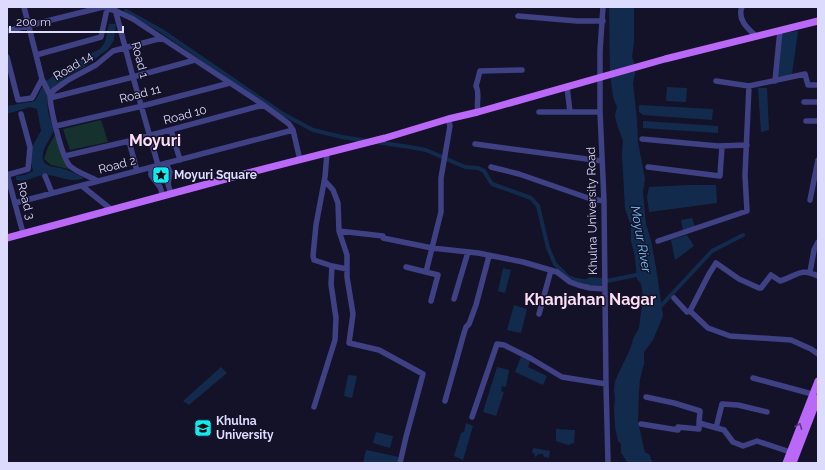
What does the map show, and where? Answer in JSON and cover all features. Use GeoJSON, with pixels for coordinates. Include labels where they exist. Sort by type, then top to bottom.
{"type":"FeatureCollection","features":[{"type":"Feature","properties":{"kind":"main road"},"geometry":{"type":"LineString","coordinates":[[7,238],[327,152],[385,138],[664,59],[818,21]]}},
{"type":"Feature","properties":{"kind":"main road"},"geometry":{"type":"LineString","coordinates":[[793,463],[815,396],[818,381]]}},
{"type":"Feature","properties":{"kind":"main road"},"geometry":{"type":"LineString","coordinates":[[786,463],[815,396]]}},
{"type":"Feature","properties":{"kind":"street"},"geometry":{"type":"LineString","coordinates":[[24,7],[42,79],[50,96],[133,77],[195,60]]}},
{"type":"Feature","properties":{"kind":"street"},"geometry":{"type":"LineString","coordinates":[[7,31],[103,7],[107,9],[115,9],[133,19],[264,105],[289,124],[293,130],[300,160]]}},
{"type":"Feature","properties":{"kind":"street","name":"Khulna University Road"},"geometry":{"type":"LineString","coordinates":[[604,7],[600,51],[603,77],[600,112],[604,202],[604,289],[608,463]]}},
{"type":"Feature","properties":{"kind":"street"},"geometry":{"type":"LineString","coordinates":[[742,7],[740,14],[742,19],[749,30],[756,36]]}},
{"type":"Feature","properties":{"kind":"street"},"geometry":{"type":"LineString","coordinates":[[36,55],[101,37],[107,9]]}},
{"type":"Feature","properties":{"kind":"street","name":"Road 1"},"geometry":{"type":"LineString","coordinates":[[115,9],[158,165]]}},
{"type":"Feature","properties":{"kind":"street"},"geometry":{"type":"LineString","coordinates":[[518,16],[576,21],[603,21]]}},
{"type":"Feature","properties":{"kind":"street"},"geometry":{"type":"LineString","coordinates":[[775,81],[780,30]]}},
{"type":"Feature","properties":{"kind":"street","name":"Road 14"},"geometry":{"type":"LineString","coordinates":[[98,181],[69,166],[52,115],[50,96],[54,90],[68,80],[96,65],[113,50],[162,38]]}},
{"type":"Feature","properties":{"kind":"street"},"geometry":{"type":"LineString","coordinates":[[7,57],[18,100],[32,98],[42,79]]}},
{"type":"Feature","properties":{"kind":"street"},"geometry":{"type":"LineString","coordinates":[[478,112],[476,105],[479,90],[476,86],[480,71],[522,70]]}},
{"type":"Feature","properties":{"kind":"street"},"geometry":{"type":"LineString","coordinates":[[716,81],[749,86],[805,74],[808,85],[818,85]]}},
{"type":"Feature","properties":{"kind":"street","name":"Road 11"},"geometry":{"type":"LineString","coordinates":[[56,126],[230,83]]}},
{"type":"Feature","properties":{"kind":"street"},"geometry":{"type":"LineString","coordinates":[[567,86],[570,112]]}},
{"type":"Feature","properties":{"kind":"street"},"geometry":{"type":"LineString","coordinates":[[658,241],[747,211],[745,175],[749,86]]}},
{"type":"Feature","properties":{"kind":"street"},"geometry":{"type":"LineString","coordinates":[[804,102],[818,102]]}},
{"type":"Feature","properties":{"kind":"street","name":"Road 10"},"geometry":{"type":"LineString","coordinates":[[65,156],[149,136],[264,105]]}},
{"type":"Feature","properties":{"kind":"street"},"geometry":{"type":"LineString","coordinates":[[539,112],[600,112]]}},
{"type":"Feature","properties":{"kind":"street"},"geometry":{"type":"LineString","coordinates":[[7,175],[28,169],[30,148],[21,114]]}},
{"type":"Feature","properties":{"kind":"street"},"geometry":{"type":"LineString","coordinates":[[426,272],[441,212],[441,180],[450,126],[448,119]]}},
{"type":"Feature","properties":{"kind":"street"},"geometry":{"type":"LineString","coordinates":[[806,121],[818,121]]}},
{"type":"Feature","properties":{"kind":"street"},"geometry":{"type":"LineString","coordinates":[[171,130],[180,160]]}},
{"type":"Feature","properties":{"kind":"street","name":"Road 2"},"geometry":{"type":"LineString","coordinates":[[15,203],[293,130]]}},
{"type":"Feature","properties":{"kind":"street"},"geometry":{"type":"LineString","coordinates":[[642,139],[722,146],[747,145]]}},
{"type":"Feature","properties":{"kind":"street"},"geometry":{"type":"LineString","coordinates":[[129,141],[137,171]]}},
{"type":"Feature","properties":{"kind":"street"},"geometry":{"type":"LineString","coordinates":[[474,144],[602,161]]}},
{"type":"Feature","properties":{"kind":"street"},"geometry":{"type":"LineString","coordinates":[[648,167],[720,176],[722,146]]}},
{"type":"Feature","properties":{"kind":"street"},"geometry":{"type":"LineString","coordinates":[[327,152],[325,181],[316,226],[313,256],[314,260],[347,269]]}},
{"type":"Feature","properties":{"kind":"street"},"geometry":{"type":"LineString","coordinates":[[810,200],[818,160]]}},
{"type":"Feature","properties":{"kind":"street"},"geometry":{"type":"LineString","coordinates":[[166,164],[170,172],[168,184],[171,194]]}},
{"type":"Feature","properties":{"kind":"street"},"geometry":{"type":"LineString","coordinates":[[492,167],[519,174],[591,199],[604,202]]}},
{"type":"Feature","properties":{"kind":"street"},"geometry":{"type":"LineString","coordinates":[[151,168],[151,175],[160,187],[163,196]]}},
{"type":"Feature","properties":{"kind":"street","name":"Road 3"},"geometry":{"type":"LineString","coordinates":[[7,175],[23,233]]}},
{"type":"Feature","properties":{"kind":"street"},"geometry":{"type":"LineString","coordinates":[[45,176],[52,193]]}},
{"type":"Feature","properties":{"kind":"street"},"geometry":{"type":"LineString","coordinates":[[325,181],[333,190],[338,203],[339,231],[348,255],[346,277],[353,314],[349,343],[379,350],[423,374],[400,463]]}},
{"type":"Feature","properties":{"kind":"street"},"geometry":{"type":"LineString","coordinates":[[82,186],[112,210]]}},
{"type":"Feature","properties":{"kind":"street"},"geometry":{"type":"LineString","coordinates":[[339,231],[383,236],[383,238],[432,248],[478,253],[523,262],[557,272],[570,282],[578,285],[604,289]]}},
{"type":"Feature","properties":{"kind":"street"},"geometry":{"type":"LineString","coordinates":[[810,272],[814,250],[818,242]]}},
{"type":"Feature","properties":{"kind":"street"},"geometry":{"type":"LineString","coordinates":[[454,299],[468,252]]}},
{"type":"Feature","properties":{"kind":"street"},"geometry":{"type":"LineString","coordinates":[[445,401],[464,333],[476,305],[489,256]]}},
{"type":"Feature","properties":{"kind":"street"},"geometry":{"type":"LineString","coordinates":[[690,311],[708,274],[716,263],[739,279],[759,288],[761,288],[771,275],[780,282],[804,272],[810,272],[818,276]]}},
{"type":"Feature","properties":{"kind":"street"},"geometry":{"type":"LineString","coordinates":[[314,407],[336,340],[332,266]]}},
{"type":"Feature","properties":{"kind":"street"},"geometry":{"type":"LineString","coordinates":[[406,267],[438,275],[432,301]]}},
{"type":"Feature","properties":{"kind":"street"},"geometry":{"type":"LineString","coordinates":[[539,314],[550,270]]}},
{"type":"Feature","properties":{"kind":"street"},"geometry":{"type":"LineString","coordinates":[[674,298],[687,312],[690,311],[708,328],[730,336],[791,340],[811,349],[818,354]]}},
{"type":"Feature","properties":{"kind":"street"},"geometry":{"type":"LineString","coordinates":[[472,417],[497,344],[504,345],[530,358],[562,377],[606,384]]}},
{"type":"Feature","properties":{"kind":"street"},"geometry":{"type":"LineString","coordinates":[[753,378],[815,396]]}},
{"type":"Feature","properties":{"kind":"street"},"geometry":{"type":"LineString","coordinates":[[642,424],[678,430],[678,427],[698,429],[699,423],[700,411],[674,403],[646,397]]}},
{"type":"Feature","properties":{"kind":"street"},"geometry":{"type":"LineString","coordinates":[[716,428],[722,404],[738,405],[767,412]]}},
{"type":"Feature","properties":{"kind":"street"},"geometry":{"type":"LineString","coordinates":[[699,423],[724,430],[733,442],[743,446],[757,441],[790,452]]}},
{"type":"Feature","properties":{"kind":"green space"},"geometry":{"type":"Polygon","coordinates":[[[101,120],[108,142],[70,150],[63,129],[101,120]]]}},
{"type":"Feature","properties":{"kind":"green space"},"geometry":{"type":"Polygon","coordinates":[[[56,133],[73,170],[51,165],[44,159],[48,147],[56,133]]]}},
{"type":"Feature","properties":{"kind":"water","name":"Moyur River"},"geometry":{"type":"Polygon","coordinates":[[[609,7],[634,7],[634,42],[632,57],[636,68],[633,84],[638,142],[645,179],[643,192],[646,224],[651,240],[663,316],[653,340],[644,352],[644,364],[640,379],[639,391],[638,421],[645,452],[650,455],[651,460],[654,463],[628,463],[621,453],[621,444],[618,441],[615,427],[615,381],[639,328],[643,296],[641,284],[637,279],[635,257],[631,241],[631,225],[625,209],[622,154],[623,140],[616,121],[615,115],[617,107],[613,97],[610,74],[609,7]]]}},
{"type":"Feature","properties":{"kind":"water"},"geometry":{"type":"Polygon","coordinates":[[[109,24],[116,24],[114,40],[108,49],[84,67],[66,77],[47,94],[48,112],[54,130],[43,153],[44,161],[49,166],[66,170],[84,178],[73,180],[44,175],[23,181],[16,180],[16,176],[25,175],[33,171],[30,158],[33,145],[41,131],[37,109],[30,107],[7,114],[7,106],[35,101],[45,82],[80,59],[100,49],[105,42],[109,24]]]}},
{"type":"Feature","properties":{"kind":"water"},"geometry":{"type":"Polygon","coordinates":[[[798,31],[792,74],[775,78],[781,33],[798,31]]]}},
{"type":"Feature","properties":{"kind":"water"},"geometry":{"type":"Polygon","coordinates":[[[667,87],[687,88],[686,102],[666,101],[667,87]]]}},
{"type":"Feature","properties":{"kind":"water"},"geometry":{"type":"Polygon","coordinates":[[[758,88],[767,88],[769,130],[761,132],[758,88]]]}},
{"type":"Feature","properties":{"kind":"water"},"geometry":{"type":"Polygon","coordinates":[[[639,105],[713,109],[712,120],[643,115],[639,112],[639,105]]]}},
{"type":"Feature","properties":{"kind":"water"},"geometry":{"type":"Polygon","coordinates":[[[643,121],[718,126],[718,133],[643,128],[643,121]]]}},
{"type":"Feature","properties":{"kind":"water"},"geometry":{"type":"Polygon","coordinates":[[[716,185],[717,203],[649,212],[647,197],[649,187],[716,185]]]}},
{"type":"Feature","properties":{"kind":"water"},"geometry":{"type":"Polygon","coordinates":[[[692,218],[695,227],[683,231],[681,220],[692,218]]]}},
{"type":"Feature","properties":{"kind":"water"},"geometry":{"type":"Polygon","coordinates":[[[687,235],[694,246],[675,260],[671,240],[687,235]]]}},
{"type":"Feature","properties":{"kind":"water"},"geometry":{"type":"Polygon","coordinates":[[[503,268],[511,270],[505,293],[498,291],[503,268]]]}},
{"type":"Feature","properties":{"kind":"water"},"geometry":{"type":"Polygon","coordinates":[[[590,277],[603,278],[604,280],[602,282],[604,284],[602,287],[585,285],[585,280],[590,277]]]}},
{"type":"Feature","properties":{"kind":"water"},"geometry":{"type":"Polygon","coordinates":[[[514,305],[527,309],[521,333],[507,330],[514,305]]]}},
{"type":"Feature","properties":{"kind":"water"},"geometry":{"type":"Polygon","coordinates":[[[521,357],[530,361],[528,367],[547,376],[543,385],[515,372],[521,357]]]}},
{"type":"Feature","properties":{"kind":"water"},"geometry":{"type":"Polygon","coordinates":[[[221,367],[227,373],[189,405],[183,401],[221,367]]]}},
{"type":"Feature","properties":{"kind":"water"},"geometry":{"type":"Polygon","coordinates":[[[497,367],[509,370],[506,387],[502,386],[501,391],[504,392],[496,416],[483,412],[497,367]]]}},
{"type":"Feature","properties":{"kind":"water"},"geometry":{"type":"Polygon","coordinates":[[[348,375],[357,376],[352,398],[344,396],[348,375]]]}},
{"type":"Feature","properties":{"kind":"water"},"geometry":{"type":"Polygon","coordinates":[[[466,423],[473,426],[463,460],[454,456],[461,433],[464,432],[466,423]]]}},
{"type":"Feature","properties":{"kind":"water"},"geometry":{"type":"Polygon","coordinates":[[[556,429],[575,430],[574,443],[568,445],[556,441],[556,429]]]}},
{"type":"Feature","properties":{"kind":"water"},"geometry":{"type":"Polygon","coordinates":[[[376,432],[393,436],[390,448],[373,443],[376,432]]]}},
{"type":"Feature","properties":{"kind":"water"},"geometry":{"type":"Polygon","coordinates":[[[533,448],[550,451],[549,458],[544,457],[543,454],[539,454],[535,457],[534,453],[532,453],[533,448]]]}},
{"type":"Feature","properties":{"kind":"water"},"geometry":{"type":"Polygon","coordinates":[[[366,450],[399,457],[397,463],[363,463],[366,450]]]}},
{"type":"Feature","properties":{"kind":"waterway"},"geometry":{"type":"LineString","coordinates":[[126,11],[162,31],[283,114],[313,130],[368,141]]}},
{"type":"Feature","properties":{"kind":"waterway"},"geometry":{"type":"LineString","coordinates":[[376,142],[426,150],[465,167],[478,168],[484,171],[492,184],[531,198],[538,206],[548,248],[555,264],[568,277],[590,282]]}},
{"type":"Feature","properties":{"kind":"waterway"},"geometry":{"type":"LineString","coordinates":[[658,309],[712,251],[743,235]]}},
{"type":"Feature","properties":{"kind":"waterway"},"geometry":{"type":"LineString","coordinates":[[597,282],[641,274]]}},
{"type":"Feature","properties":{"kind":"place","name":"Moyuri Square"},"geometry":{"type":"Point","coordinates":[161,175]}},
{"type":"Feature","properties":{"kind":"place","name":"Khulna University"},"geometry":{"type":"Point","coordinates":[203,428]}},
{"type":"Feature","properties":{"kind":"district","name":"Moyuri"},"geometry":{"type":"Point","coordinates":[155,140]}},
{"type":"Feature","properties":{"kind":"district","name":"Khanjahan Nagar"},"geometry":{"type":"Point","coordinates":[590,299]}}]}
